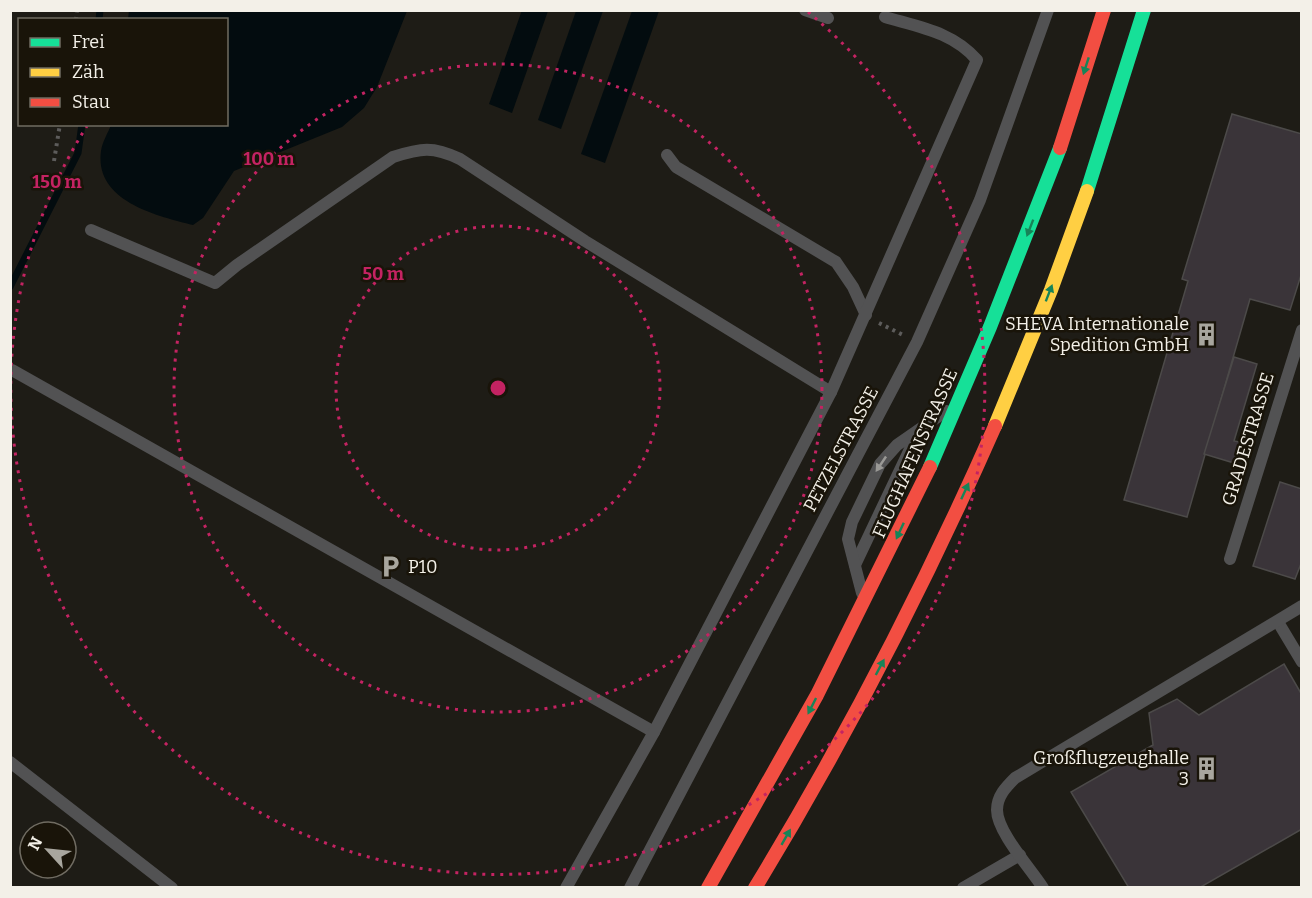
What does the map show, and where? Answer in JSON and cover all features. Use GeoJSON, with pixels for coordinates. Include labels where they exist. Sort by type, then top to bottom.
{"type":"FeatureCollection","features":[{"type":"Feature","properties":{"kind":"main road","name":"FLUGHAFENSTRASSE"},"geometry":{"type":"LineString","coordinates":[[708,888],[806,717],[865,603],[959,402],[1051,173],[1104,10]]}},
{"type":"Feature","properties":{"kind":"main road"},"geometry":{"type":"LineString","coordinates":[[755,888],[831,760],[888,651],[996,424],[1038,324],[1089,187],[1144,10]]}},
{"type":"Feature","properties":{"kind":"lane"},"geometry":{"type":"LineString","coordinates":[[805,10],[828,18]]}},
{"type":"Feature","properties":{"kind":"lane","name":"PETZELSTRASSE"},"geometry":{"type":"LineString","coordinates":[[630,888],[917,342],[980,200],[1048,10]]}},
{"type":"Feature","properties":{"kind":"lane"},"geometry":{"type":"LineString","coordinates":[[566,888],[654,732],[831,392],[977,60],[963,44],[932,30],[885,17]]}},
{"type":"Feature","properties":{"kind":"lane"},"geometry":{"type":"LineString","coordinates":[[91,230],[215,283],[237,265],[393,157],[416,149],[440,150],[460,159],[585,241],[831,392]]}},
{"type":"Feature","properties":{"kind":"lane"},"geometry":{"type":"LineString","coordinates":[[667,155],[676,167],[836,262],[853,287],[866,315]]}},
{"type":"Feature","properties":{"kind":"lane","name":"GRADESTRASSE"},"geometry":{"type":"LineString","coordinates":[[1230,560],[1302,330]]}},
{"type":"Feature","properties":{"kind":"lane"},"geometry":{"type":"LineString","coordinates":[[12,370],[654,732]]}},
{"type":"Feature","properties":{"kind":"lane"},"geometry":{"type":"LineString","coordinates":[[865,603],[848,539],[852,522],[880,464],[897,445],[959,402]]}},
{"type":"Feature","properties":{"kind":"lane"},"geometry":{"type":"LineString","coordinates":[[855,565],[920,429]]}},
{"type":"Feature","properties":{"kind":"lane"},"geometry":{"type":"LineString","coordinates":[[1043,888],[1001,824],[997,810],[1003,790],[1016,778],[1302,606]]}},
{"type":"Feature","properties":{"kind":"lane"},"geometry":{"type":"LineString","coordinates":[[1278,622],[1302,662]]}},
{"type":"Feature","properties":{"kind":"lane"},"geometry":{"type":"LineString","coordinates":[[10,762],[172,888]]}},
{"type":"Feature","properties":{"kind":"lane"},"geometry":{"type":"LineString","coordinates":[[963,888],[1020,855]]}},
{"type":"Feature","properties":{"kind":"path"},"geometry":{"type":"LineString","coordinates":[[54,161],[60,126]]}},
{"type":"Feature","properties":{"kind":"path"},"geometry":{"type":"LineString","coordinates":[[866,315],[917,342]]}},
{"type":"Feature","properties":{"kind":"shaded area"},"geometry":{"type":"Polygon","coordinates":[[[129,10],[407,11],[377,87],[364,108],[342,127],[234,171],[203,218],[193,225],[146,211],[118,194],[107,182],[101,168],[101,151],[111,126],[228,126],[228,18],[128,18],[129,10]]]}},
{"type":"Feature","properties":{"kind":"shaded area"},"geometry":{"type":"Polygon","coordinates":[[[522,10],[548,11],[512,113],[489,104],[522,10]]]}},
{"type":"Feature","properties":{"kind":"shaded area"},"geometry":{"type":"Polygon","coordinates":[[[576,11],[603,11],[561,129],[538,120],[576,11]]]}},
{"type":"Feature","properties":{"kind":"shaded area"},"geometry":{"type":"Polygon","coordinates":[[[632,11],[659,11],[605,163],[581,154],[632,11]]]}},
{"type":"Feature","properties":{"kind":"building","name":"SHEVA Internationale Spedition GmbH"},"geometry":{"type":"Polygon","coordinates":[[[1232,114],[1302,134],[1302,272],[1290,310],[1250,299],[1187,517],[1124,500],[1188,281],[1182,279],[1232,114]]]}},
{"type":"Feature","properties":{"kind":"building"},"geometry":{"type":"Polygon","coordinates":[[[1234,357],[1257,364],[1234,441],[1240,442],[1234,463],[1204,454],[1234,357]]]}},
{"type":"Feature","properties":{"kind":"building"},"geometry":{"type":"Polygon","coordinates":[[[1280,482],[1302,489],[1302,561],[1295,579],[1253,566],[1280,482]]]}},
{"type":"Feature","properties":{"kind":"building","name":"Großflugzeughalle 3"},"geometry":{"type":"Polygon","coordinates":[[[1284,664],[1302,695],[1302,829],[1199,888],[1129,888],[1071,792],[1153,745],[1149,713],[1177,699],[1199,715],[1284,664]]]}},
{"type":"Feature","properties":{"kind":"waterway"},"geometry":{"type":"LineString","coordinates":[[99,18],[100,10]]}},
{"type":"Feature","properties":{"kind":"waterway"},"geometry":{"type":"LineString","coordinates":[[10,287],[78,153],[82,126]]}},
{"type":"Feature","properties":{"kind":"traffic: fast"},"geometry":{"type":"LineString","coordinates":[[1087,191],[1144,10]]}},
{"type":"Feature","properties":{"kind":"traffic: fast"},"geometry":{"type":"LineString","coordinates":[[930,467],[990,327],[1060,148]]}},
{"type":"Feature","properties":{"kind":"traffic: slow"},"geometry":{"type":"LineString","coordinates":[[995,426],[1051,290],[1087,191]]}},
{"type":"Feature","properties":{"kind":"traffic: jam"},"geometry":{"type":"LineString","coordinates":[[1060,148],[1104,10]]}},
{"type":"Feature","properties":{"kind":"traffic: jam"},"geometry":{"type":"LineString","coordinates":[[755,888],[852,719],[941,544],[995,426]]}},
{"type":"Feature","properties":{"kind":"traffic: jam"},"geometry":{"type":"LineString","coordinates":[[708,888],[817,695],[930,467]]}},
{"type":"Feature","properties":{"kind":"place","name":"SHEVA Internationale Spedition GmbH"},"geometry":{"type":"Point","coordinates":[1207,334]}},
{"type":"Feature","properties":{"kind":"place","name":"P10"},"geometry":{"type":"Point","coordinates":[390,567]}},
{"type":"Feature","properties":{"kind":"place","name":"Großflugzeughalle 3"},"geometry":{"type":"Point","coordinates":[1207,768]}}]}
